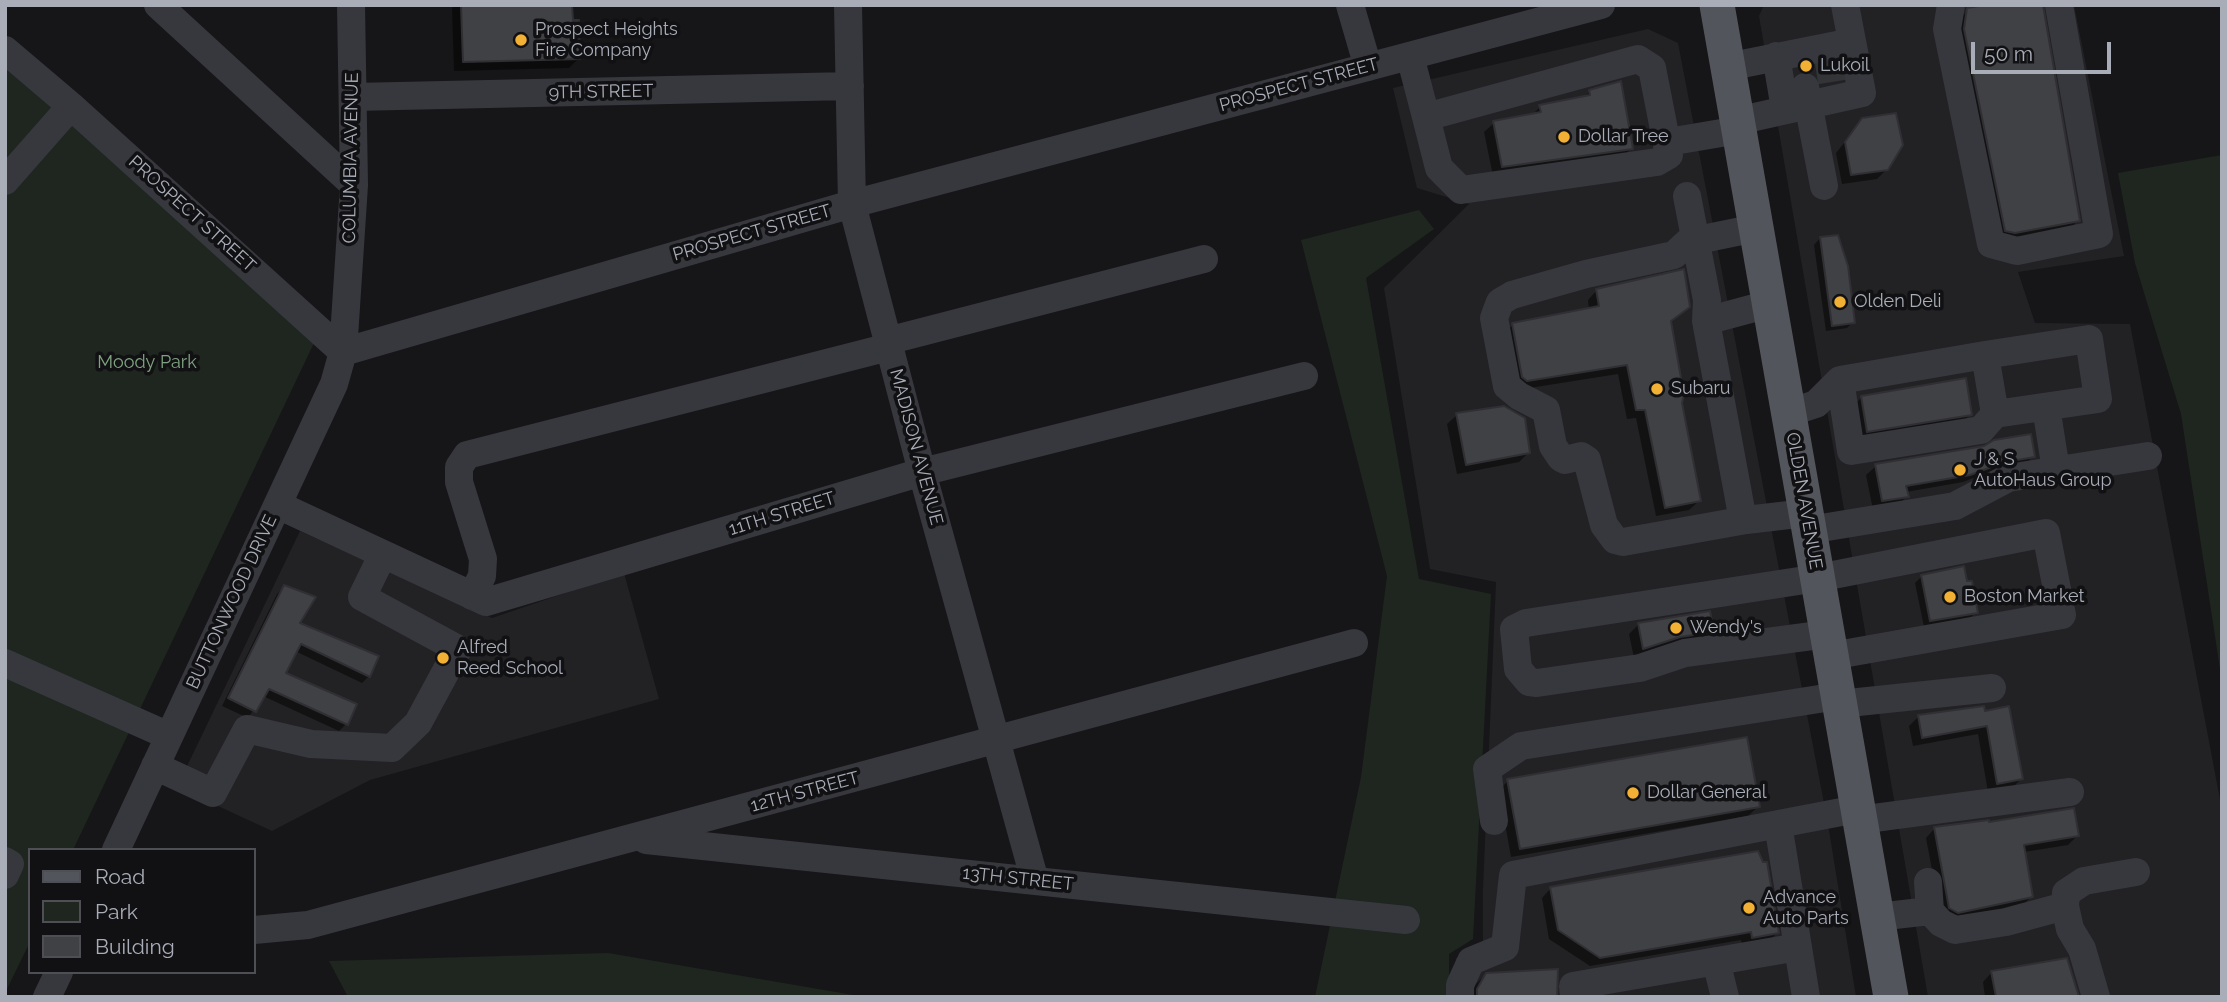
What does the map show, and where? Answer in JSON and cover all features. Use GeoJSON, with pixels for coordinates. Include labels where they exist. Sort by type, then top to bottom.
{"type":"FeatureCollection","features":[{"type":"Feature","properties":{"kind":"main road","name":"OLDEN AVENUE"},"geometry":{"type":"LineString","coordinates":[[1717,5],[1891,997]]}},
{"type":"Feature","properties":{"kind":"street"},"geometry":{"type":"LineString","coordinates":[[158,5],[354,185]]}},
{"type":"Feature","properties":{"kind":"street","name":"COLUMBIA AVENUE"},"geometry":{"type":"LineString","coordinates":[[343,352],[354,185],[351,5]]}},
{"type":"Feature","properties":{"kind":"street","name":"MADISON AVENUE"},"geometry":{"type":"LineString","coordinates":[[848,5],[852,204],[922,472],[1035,881]]}},
{"type":"Feature","properties":{"kind":"street"},"geometry":{"type":"LineString","coordinates":[[1350,5],[1368,67]]}},
{"type":"Feature","properties":{"kind":"street","name":"PROSPECT STREET"},"geometry":{"type":"LineString","coordinates":[[5,50],[71,106],[343,352],[852,204],[1410,56],[1549,12],[1601,5]]}},
{"type":"Feature","properties":{"kind":"street"},"geometry":{"type":"LineString","coordinates":[[1668,142],[1738,126],[1813,72],[1845,5]]}},
{"type":"Feature","properties":{"kind":"street"},"geometry":{"type":"LineString","coordinates":[[1951,5],[1947,29],[1991,244],[2017,251],[2099,233],[2059,5]]}},
{"type":"Feature","properties":{"kind":"street"},"geometry":{"type":"LineString","coordinates":[[1410,56],[1438,168],[1461,190],[1657,162],[1669,155],[1652,68],[1638,59],[1426,117]]}},
{"type":"Feature","properties":{"kind":"street"},"geometry":{"type":"LineString","coordinates":[[1727,67],[1813,72]]}},
{"type":"Feature","properties":{"kind":"street"},"geometry":{"type":"LineString","coordinates":[[1813,72],[1824,186]]}},
{"type":"Feature","properties":{"kind":"street","name":"9TH STREET"},"geometry":{"type":"LineString","coordinates":[[352,97],[850,86]]}},
{"type":"Feature","properties":{"kind":"street"},"geometry":{"type":"LineString","coordinates":[[5,181],[71,106]]}},
{"type":"Feature","properties":{"kind":"street"},"geometry":{"type":"LineString","coordinates":[[1687,196],[1707,300],[1706,321],[1742,514],[1746,520]]}},
{"type":"Feature","properties":{"kind":"street"},"geometry":{"type":"LineString","coordinates":[[1756,228],[1688,242],[1674,255],[1586,274],[1512,295],[1500,302],[1494,318],[1507,386],[1519,396],[1546,410],[1553,446],[1561,458],[1581,456],[1587,460],[1604,525],[1615,540],[1623,542],[1746,520],[1807,522],[1955,506],[2008,478],[2148,456]]}},
{"type":"Feature","properties":{"kind":"street"},"geometry":{"type":"LineString","coordinates":[[472,596],[482,576],[482,559],[459,482],[459,467],[467,455],[1204,259]]}},
{"type":"Feature","properties":{"kind":"street"},"geometry":{"type":"LineString","coordinates":[[1706,321],[1769,304]]}},
{"type":"Feature","properties":{"kind":"street"},"geometry":{"type":"LineString","coordinates":[[1788,413],[1816,404],[1840,380],[2089,339],[2098,399],[1995,414],[1981,429],[1851,451],[1840,380]]}},
{"type":"Feature","properties":{"kind":"street","name":"BUTTONWOOD DRIVE"},"geometry":{"type":"LineString","coordinates":[[117,848],[334,384],[343,352]]}},
{"type":"Feature","properties":{"kind":"street"},"geometry":{"type":"LineString","coordinates":[[1985,355],[1995,414]]}},
{"type":"Feature","properties":{"kind":"street","name":"11TH STREET"},"geometry":{"type":"LineString","coordinates":[[278,505],[486,602],[922,472],[1304,376]]}},
{"type":"Feature","properties":{"kind":"street"},"geometry":{"type":"LineString","coordinates":[[2046,407],[2056,470]]}},
{"type":"Feature","properties":{"kind":"street"},"geometry":{"type":"LineString","coordinates":[[2046,533],[2062,615],[1829,645],[1685,653],[1640,668],[1537,683],[1529,682],[1518,669],[1514,629],[1526,623],[1818,578],[2046,533]]}},
{"type":"Feature","properties":{"kind":"street"},"geometry":{"type":"LineString","coordinates":[[155,766],[213,793],[247,729],[311,744],[392,748],[418,723],[458,649],[362,597],[383,554]]}},
{"type":"Feature","properties":{"kind":"street","name":"12TH STREET"},"geometry":{"type":"LineString","coordinates":[[256,930],[308,925],[1354,643]]}},
{"type":"Feature","properties":{"kind":"street"},"geometry":{"type":"LineString","coordinates":[[5,663],[169,736]]}},
{"type":"Feature","properties":{"kind":"street"},"geometry":{"type":"LineString","coordinates":[[1494,821],[1487,769],[1521,747],[1838,700],[1992,688]]}},
{"type":"Feature","properties":{"kind":"street"},"geometry":{"type":"LineString","coordinates":[[1460,997],[1460,985],[1471,961],[1505,947],[1513,875],[1779,824],[2070,792]]}},
{"type":"Feature","properties":{"kind":"street"},"geometry":{"type":"LineString","coordinates":[[1779,824],[1806,997]]}},
{"type":"Feature","properties":{"kind":"street","name":"13TH STREET"},"geometry":{"type":"LineString","coordinates":[[631,839],[1406,920]]}},
{"type":"Feature","properties":{"kind":"street"},"geometry":{"type":"LineString","coordinates":[[5,861],[10,863],[5,875]]}},
{"type":"Feature","properties":{"kind":"street"},"geometry":{"type":"LineString","coordinates":[[2096,997],[2065,906],[2066,893],[2084,881],[2136,872]]}},
{"type":"Feature","properties":{"kind":"street"},"geometry":{"type":"LineString","coordinates":[[1928,882],[1930,911],[1941,923],[1955,930],[2006,922],[2065,906]]}},
{"type":"Feature","properties":{"kind":"street"},"geometry":{"type":"LineString","coordinates":[[1877,917],[1930,911]]}},
{"type":"Feature","properties":{"kind":"street"},"geometry":{"type":"LineString","coordinates":[[1574,997],[1573,986],[1798,947]]}},
{"type":"Feature","properties":{"kind":"street"},"geometry":{"type":"LineString","coordinates":[[1716,961],[1725,997]]}},
{"type":"Feature","properties":{"kind":"street"},"geometry":{"type":"LineString","coordinates":[[47,997],[58,974]]}},
{"type":"Feature","properties":{"kind":"shaded area"},"geometry":{"type":"Polygon","coordinates":[[[1764,5],[2074,5],[2124,256],[2018,272],[2035,323],[2130,324],[2222,810],[2222,997],[1928,997],[1759,16],[1764,5]]]}},
{"type":"Feature","properties":{"kind":"shaded area"},"geometry":{"type":"Polygon","coordinates":[[[1648,29],[1678,43],[1828,824],[1856,997],[1456,997],[1456,958],[1483,950],[1483,889],[1496,582],[1430,569],[1384,288],[1469,204],[1417,188],[1393,88],[1648,29]]]}},
{"type":"Feature","properties":{"kind":"shaded area","name":"Alfred Reed School"},"geometry":{"type":"Polygon","coordinates":[[[300,531],[492,618],[624,573],[659,699],[370,780],[272,831],[177,787],[300,531]]]}},
{"type":"Feature","properties":{"kind":"green space","name":"Moody Park"},"geometry":{"type":"Polygon","coordinates":[[[5,52],[323,324],[74,848],[28,848],[28,946],[5,993],[5,52]]]}},
{"type":"Feature","properties":{"kind":"green space"},"geometry":{"type":"Polygon","coordinates":[[[2222,155],[2222,682],[2181,414],[2135,263],[2118,173],[2222,155]]]}},
{"type":"Feature","properties":{"kind":"green space"},"geometry":{"type":"Polygon","coordinates":[[[1419,210],[1434,229],[1366,278],[1419,579],[1491,594],[1473,939],[1449,954],[1449,997],[1315,997],[1361,777],[1387,576],[1301,240],[1419,210]]]}},
{"type":"Feature","properties":{"kind":"green space"},"geometry":{"type":"Polygon","coordinates":[[[608,953],[865,997],[348,997],[329,961],[608,953]]]}},
{"type":"Feature","properties":{"kind":"building","name":"Prospect Heights Fire Company"},"geometry":{"type":"Polygon","coordinates":[[[461,5],[572,5],[573,20],[579,20],[580,59],[463,62],[461,5]]]}},
{"type":"Feature","properties":{"kind":"building"},"geometry":{"type":"Polygon","coordinates":[[[1985,5],[2043,5],[2080,221],[2015,233],[2005,231],[1964,29],[1967,8],[1985,5]]]}},
{"type":"Feature","properties":{"kind":"building","name":"Dollar Tree"},"geometry":{"type":"Polygon","coordinates":[[[1621,81],[1633,149],[1502,167],[1493,121],[1541,112],[1539,105],[1590,95],[1589,90],[1621,81]]]}},
{"type":"Feature","properties":{"kind":"building"},"geometry":{"type":"Polygon","coordinates":[[[1896,113],[1903,145],[1888,170],[1851,175],[1845,142],[1862,118],[1896,113]]]}},
{"type":"Feature","properties":{"kind":"building"},"geometry":{"type":"Polygon","coordinates":[[[1838,235],[1848,266],[1855,323],[1832,326],[1820,237],[1838,235]]]}},
{"type":"Feature","properties":{"kind":"building","name":"Subaru"},"geometry":{"type":"Polygon","coordinates":[[[1684,269],[1690,307],[1671,321],[1684,395],[1682,403],[1701,501],[1665,508],[1645,410],[1636,410],[1627,365],[1527,381],[1522,377],[1512,323],[1599,306],[1596,289],[1684,269]]]}},
{"type":"Feature","properties":{"kind":"building"},"geometry":{"type":"Polygon","coordinates":[[[1966,378],[1972,415],[1867,432],[1861,396],[1966,378]]]}},
{"type":"Feature","properties":{"kind":"building"},"geometry":{"type":"Polygon","coordinates":[[[1504,406],[1525,418],[1530,453],[1466,465],[1456,413],[1504,406]]]}},
{"type":"Feature","properties":{"kind":"building","name":"J & S AutoHaus Group"},"geometry":{"type":"Polygon","coordinates":[[[2031,434],[2035,457],[2005,462],[1970,475],[1906,486],[1909,497],[1882,501],[1875,464],[1984,446],[1994,440],[2031,434]]]}},
{"type":"Feature","properties":{"kind":"building","name":"Boston Market"},"geometry":{"type":"Polygon","coordinates":[[[1964,566],[1967,581],[1972,581],[1978,613],[1930,621],[1921,575],[1964,566]]]}},
{"type":"Feature","properties":{"kind":"building"},"geometry":{"type":"Polygon","coordinates":[[[284,585],[316,597],[300,623],[379,656],[370,677],[301,644],[286,673],[357,704],[348,725],[269,689],[256,712],[228,698],[284,585]]]}},
{"type":"Feature","properties":{"kind":"building","name":"Wendy's"},"geometry":{"type":"Polygon","coordinates":[[[1710,611],[1714,632],[1680,637],[1643,649],[1638,623],[1710,611]]]}},
{"type":"Feature","properties":{"kind":"building"},"geometry":{"type":"Polygon","coordinates":[[[1984,706],[1985,711],[2009,706],[2023,779],[1997,784],[1987,726],[1922,738],[1918,715],[1984,706]]]}},
{"type":"Feature","properties":{"kind":"building","name":"Dollar General"},"geometry":{"type":"Polygon","coordinates":[[[1747,737],[1760,807],[1520,849],[1507,779],[1747,737]]]}},
{"type":"Feature","properties":{"kind":"building"},"geometry":{"type":"Polygon","coordinates":[[[2074,808],[2079,836],[2024,845],[2033,897],[1958,913],[1949,908],[1934,827],[1989,822],[2074,808]]]}},
{"type":"Feature","properties":{"kind":"building"},"geometry":{"type":"Polygon","coordinates":[[[1758,851],[1763,862],[1767,862],[1779,933],[1752,938],[1751,932],[1600,958],[1558,930],[1550,887],[1758,851]]]}},
{"type":"Feature","properties":{"kind":"building"},"geometry":{"type":"Polygon","coordinates":[[[2067,958],[2079,997],[1996,997],[1991,971],[2067,958]]]}},
{"type":"Feature","properties":{"kind":"building"},"geometry":{"type":"Polygon","coordinates":[[[1558,969],[1557,997],[1477,997],[1477,989],[1486,973],[1558,969]]]}},
{"type":"Feature","properties":{"kind":"tunnel"},"geometry":{"type":"LineString","coordinates":[[1828,56],[1832,82]]}},
{"type":"Feature","properties":{"kind":"place","name":"Prospect Heights Fire Company"},"geometry":{"type":"Point","coordinates":[521,40]}},
{"type":"Feature","properties":{"kind":"place","name":"Lukoil"},"geometry":{"type":"Point","coordinates":[1806,66]}},
{"type":"Feature","properties":{"kind":"place","name":"Dollar Tree"},"geometry":{"type":"Point","coordinates":[1564,137]}},
{"type":"Feature","properties":{"kind":"place","name":"Olden Deli"},"geometry":{"type":"Point","coordinates":[1840,302]}},
{"type":"Feature","properties":{"kind":"place","name":"Subaru"},"geometry":{"type":"Point","coordinates":[1657,389]}},
{"type":"Feature","properties":{"kind":"place","name":"J & S AutoHaus Group"},"geometry":{"type":"Point","coordinates":[1960,470]}},
{"type":"Feature","properties":{"kind":"place","name":"Boston Market"},"geometry":{"type":"Point","coordinates":[1950,597]}},
{"type":"Feature","properties":{"kind":"place","name":"Wendy's"},"geometry":{"type":"Point","coordinates":[1676,628]}},
{"type":"Feature","properties":{"kind":"place","name":"Alfred Reed School"},"geometry":{"type":"Point","coordinates":[443,658]}},
{"type":"Feature","properties":{"kind":"place","name":"Dollar General"},"geometry":{"type":"Point","coordinates":[1633,793]}},
{"type":"Feature","properties":{"kind":"place","name":"Advance Auto Parts"},"geometry":{"type":"Point","coordinates":[1749,908]}}]}
